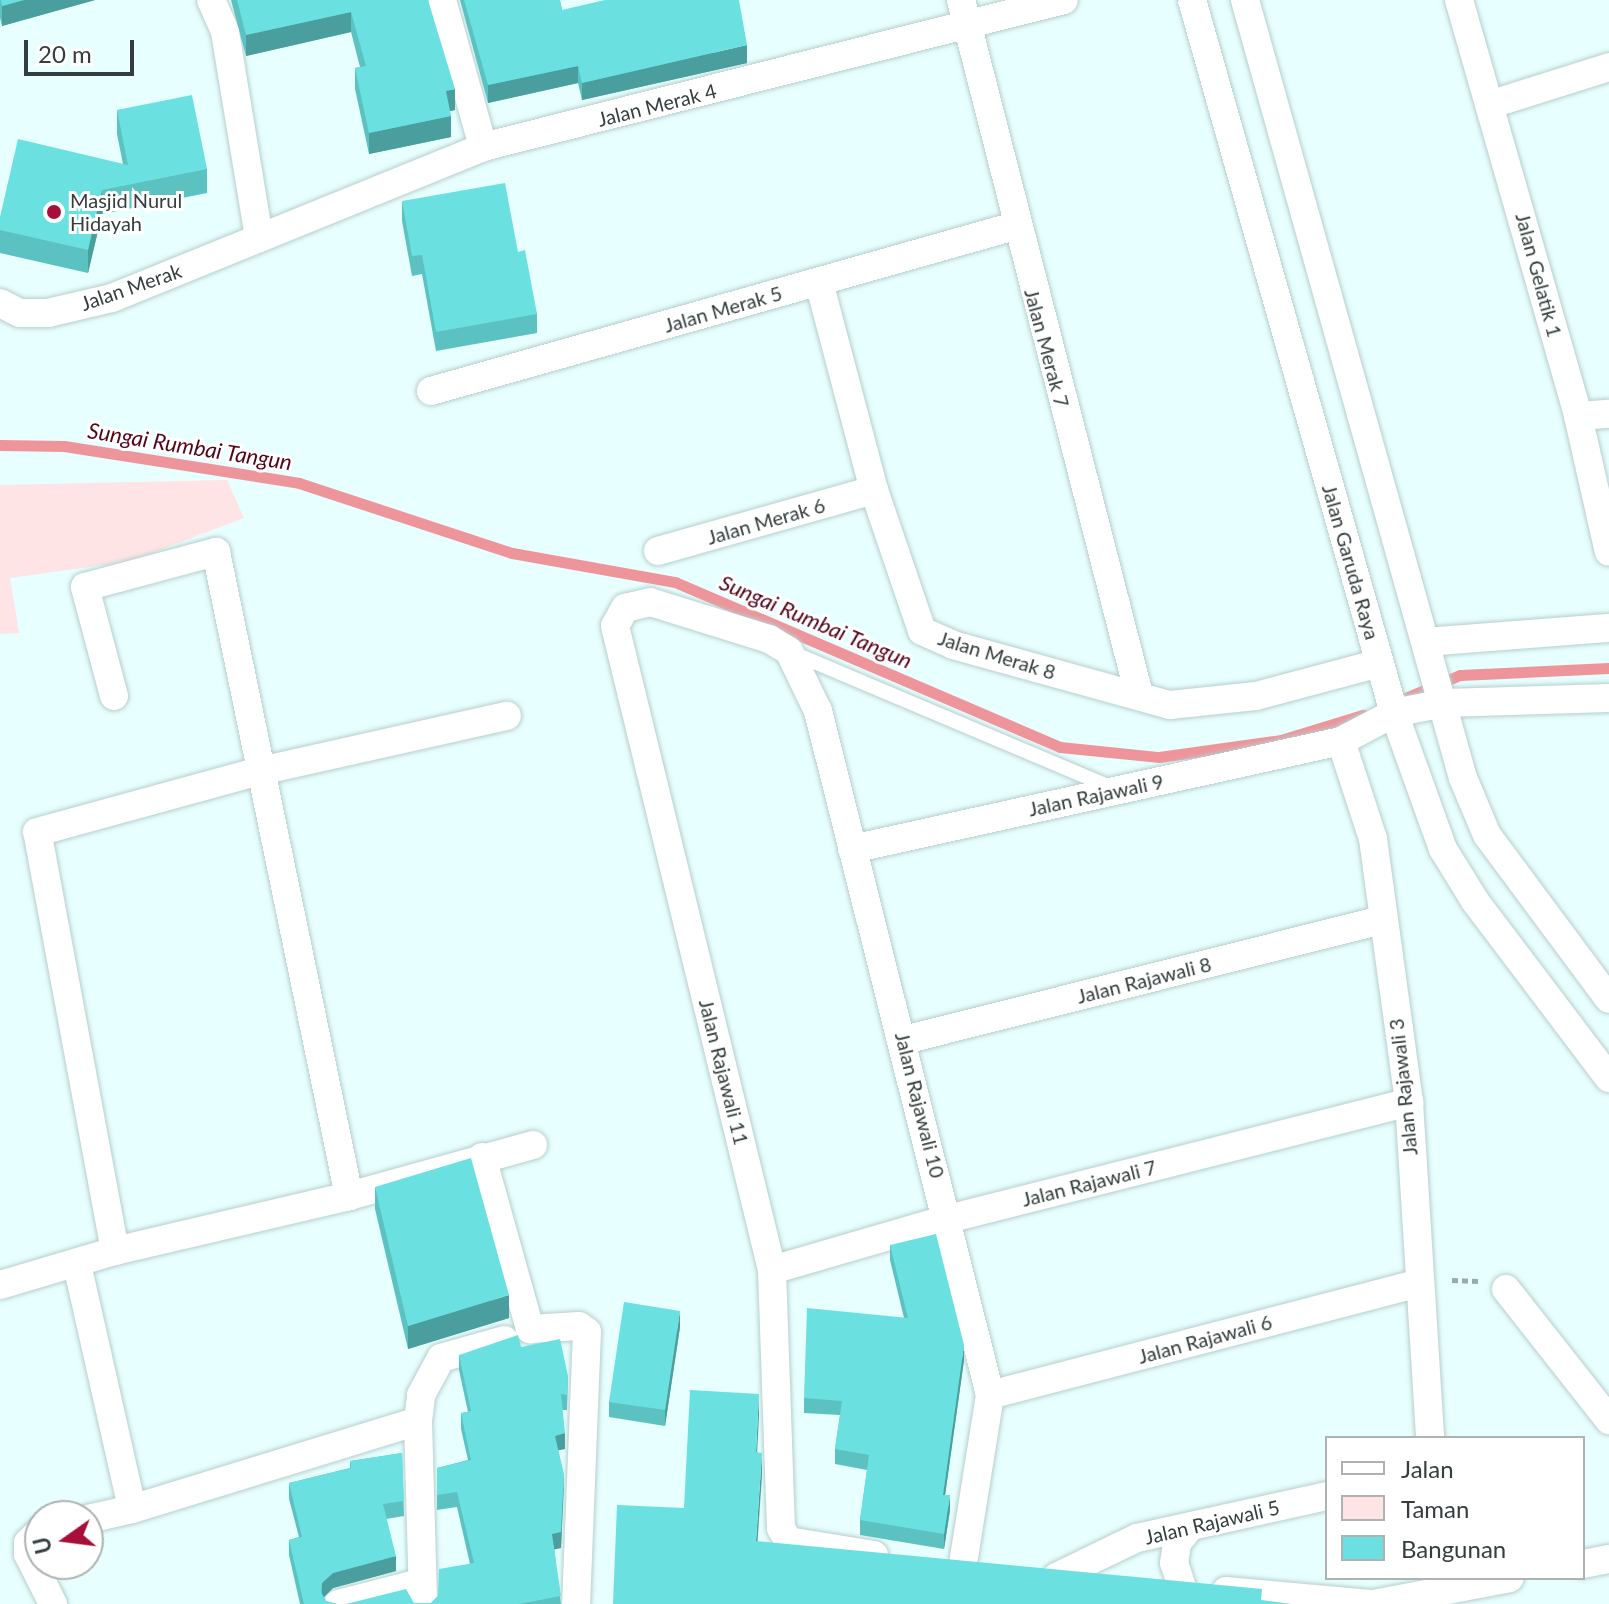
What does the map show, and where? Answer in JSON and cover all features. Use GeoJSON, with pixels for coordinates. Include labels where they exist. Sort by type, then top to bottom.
{"type":"FeatureCollection","features":[{"type":"Feature","properties":{"kind":"street"},"geometry":{"type":"LineString","coordinates":[[211,0],[225,32],[259,238]]}},
{"type":"Feature","properties":{"kind":"street"},"geometry":{"type":"LineString","coordinates":[[442,0],[483,147]]}},
{"type":"Feature","properties":{"kind":"street","name":"Jalan Merak 7"},"geometry":{"type":"LineString","coordinates":[[961,0],[1015,226],[1139,695]]}},
{"type":"Feature","properties":{"kind":"street","name":"Jalan Merak 4"},"geometry":{"type":"LineString","coordinates":[[259,238],[483,147],[969,28],[1064,0]]}},
{"type":"Feature","properties":{"kind":"street","name":"Jalan Garuda Raya"},"geometry":{"type":"LineString","coordinates":[[1192,0],[1394,713],[1443,849],[1475,901],[1609,1078]]}},
{"type":"Feature","properties":{"kind":"street"},"geometry":{"type":"LineString","coordinates":[[1245,0],[1463,778],[1487,835],[1609,999]]}},
{"type":"Feature","properties":{"kind":"street","name":"Jalan Gelatik 1"},"geometry":{"type":"LineString","coordinates":[[1459,0],[1492,104],[1578,416],[1609,552]]}},
{"type":"Feature","properties":{"kind":"street"},"geometry":{"type":"LineString","coordinates":[[1492,104],[1609,67]]}},
{"type":"Feature","properties":{"kind":"street","name":"Jalan Merak 5"},"geometry":{"type":"LineString","coordinates":[[431,391],[1015,226]]}},
{"type":"Feature","properties":{"kind":"street","name":"Jalan Merak"},"geometry":{"type":"LineString","coordinates":[[0,303],[20,313],[48,313],[112,298],[259,238]]}},
{"type":"Feature","properties":{"kind":"street","name":"Jalan Merak 8"},"geometry":{"type":"LineString","coordinates":[[819,282],[874,490],[922,631],[953,645],[1191,706],[1382,671]]}},
{"type":"Feature","properties":{"kind":"street"},"geometry":{"type":"LineString","coordinates":[[1578,416],[1609,414]]}},
{"type":"Feature","properties":{"kind":"street","name":"Jalan Merak 6"},"geometry":{"type":"LineString","coordinates":[[658,551],[874,490]]}},
{"type":"Feature","properties":{"kind":"street"},"geometry":{"type":"LineString","coordinates":[[114,696],[85,587],[216,552],[349,1196]]}},
{"type":"Feature","properties":{"kind":"street","name":"Jalan Rajawali 11"},"geometry":{"type":"LineString","coordinates":[[789,651],[769,639],[650,602],[625,608],[615,626],[772,1270],[783,1536],[904,1559]]}},
{"type":"Feature","properties":{"kind":"street"},"geometry":{"type":"LineString","coordinates":[[1429,653],[1609,628]]}},
{"type":"Feature","properties":{"kind":"street","name":"Jalan Rajawali 10"},"geometry":{"type":"LineString","coordinates":[[789,651],[818,711],[904,1040],[990,1395],[962,1569]]}},
{"type":"Feature","properties":{"kind":"street","name":"Jalan Rajawali 9"},"geometry":{"type":"LineString","coordinates":[[852,849],[1341,741],[1394,713],[1444,703],[1606,701]]}},
{"type":"Feature","properties":{"kind":"street"},"geometry":{"type":"LineString","coordinates":[[115,1251],[37,832],[260,771],[507,716]]}},
{"type":"Feature","properties":{"kind":"street","name":"Jalan Rajawali 3"},"geometry":{"type":"LineString","coordinates":[[1341,741],[1373,839],[1409,1102],[1430,1436]]}},
{"type":"Feature","properties":{"kind":"street","name":"Jalan Rajawali 8"},"geometry":{"type":"LineString","coordinates":[[904,1040],[1383,920]]}},
{"type":"Feature","properties":{"kind":"street","name":"Jalan Rajawali 7"},"geometry":{"type":"LineString","coordinates":[[772,1270],[948,1219],[1409,1102]]}},
{"type":"Feature","properties":{"kind":"street"},"geometry":{"type":"LineString","coordinates":[[0,1285],[115,1251],[349,1196],[533,1145]]}},
{"type":"Feature","properties":{"kind":"street"},"geometry":{"type":"LineString","coordinates":[[482,1157],[530,1329]]}},
{"type":"Feature","properties":{"kind":"street"},"geometry":{"type":"LineString","coordinates":[[77,1264],[132,1509]]}},
{"type":"Feature","properties":{"kind":"street","name":"Jalan Rajawali 6"},"geometry":{"type":"LineString","coordinates":[[990,1395],[1419,1283]]}},
{"type":"Feature","properties":{"kind":"street"},"geometry":{"type":"LineString","coordinates":[[1506,1289],[1609,1420]]}},
{"type":"Feature","properties":{"kind":"street"},"geometry":{"type":"LineString","coordinates":[[338,1604],[421,1594],[418,1421],[421,1395],[441,1358],[530,1329],[579,1326],[587,1332],[576,1604]]}},
{"type":"Feature","properties":{"kind":"street"},"geometry":{"type":"LineString","coordinates":[[104,1515],[418,1421]]}},
{"type":"Feature","properties":{"kind":"street","name":"Jalan Rajawali 5"},"geometry":{"type":"LineString","coordinates":[[1056,1577],[1137,1538],[1325,1496]]}},
{"type":"Feature","properties":{"kind":"street"},"geometry":{"type":"LineString","coordinates":[[1182,1587],[1176,1553],[1190,1527]]}},
{"type":"Feature","properties":{"kind":"street"},"geometry":{"type":"LineString","coordinates":[[1585,1564],[1609,1559]]}},
{"type":"Feature","properties":{"kind":"street"},"geometry":{"type":"LineString","coordinates":[[933,1564],[993,1571]]}},
{"type":"Feature","properties":{"kind":"street"},"geometry":{"type":"LineString","coordinates":[[1025,1574],[1119,1582]]}},
{"type":"Feature","properties":{"kind":"street"},"geometry":{"type":"LineString","coordinates":[[41,1580],[53,1604]]}},
{"type":"Feature","properties":{"kind":"street"},"geometry":{"type":"LineString","coordinates":[[1373,1604],[1383,1580]]}},
{"type":"Feature","properties":{"kind":"street"},"geometry":{"type":"LineString","coordinates":[[1150,1585],[1373,1604],[1499,1580]]}},
{"type":"Feature","properties":{"kind":"lane"},"geometry":{"type":"LineString","coordinates":[[789,651],[1117,790]]}},
{"type":"Feature","properties":{"kind":"path"},"geometry":{"type":"LineString","coordinates":[[1419,1283],[1468,1279],[1506,1289]]}},
{"type":"Feature","properties":{"kind":"green space"},"geometry":{"type":"Polygon","coordinates":[[[227,480],[244,518],[131,561],[10,578],[19,633],[0,634],[0,485],[227,480]]]}},
{"type":"Feature","properties":{"kind":"building"},"geometry":{"type":"Polygon","coordinates":[[[1,0],[24,0],[2,6],[1,0]]]}},
{"type":"Feature","properties":{"kind":"building"},"geometry":{"type":"Polygon","coordinates":[[[237,0],[428,0],[455,89],[446,91],[451,116],[369,133],[355,68],[366,66],[351,12],[246,35],[237,0]]]}},
{"type":"Feature","properties":{"kind":"building"},"geometry":{"type":"Polygon","coordinates":[[[464,0],[560,0],[562,10],[605,0],[739,0],[747,45],[582,83],[578,66],[488,85],[464,0]]]}},
{"type":"Feature","properties":{"kind":"building"},"geometry":{"type":"Polygon","coordinates":[[[192,95],[207,169],[102,190],[88,250],[0,230],[0,217],[18,139],[128,165],[117,110],[192,95]]]}},
{"type":"Feature","properties":{"kind":"building"},"geometry":{"type":"Polygon","coordinates":[[[505,183],[518,252],[525,250],[537,314],[436,332],[422,255],[412,256],[402,201],[505,183]]]}},
{"type":"Feature","properties":{"kind":"building"},"geometry":{"type":"Polygon","coordinates":[[[471,1158],[509,1295],[408,1326],[375,1187],[471,1158]]]}},
{"type":"Feature","properties":{"kind":"building"},"geometry":{"type":"Polygon","coordinates":[[[936,1234],[964,1345],[943,1495],[950,1495],[944,1534],[860,1520],[869,1455],[835,1449],[842,1401],[804,1398],[807,1308],[908,1318],[890,1245],[936,1234]]]}},
{"type":"Feature","properties":{"kind":"building"},"geometry":{"type":"Polygon","coordinates":[[[624,1302],[680,1311],[665,1410],[609,1402],[624,1302]]]}},
{"type":"Feature","properties":{"kind":"building"},"geometry":{"type":"Polygon","coordinates":[[[518,1335],[521,1347],[560,1339],[568,1376],[567,1395],[561,1394],[565,1433],[555,1436],[564,1474],[561,1532],[552,1534],[561,1596],[519,1604],[346,1604],[406,1589],[414,1603],[431,1603],[438,1596],[439,1569],[474,1563],[457,1492],[437,1495],[437,1468],[471,1460],[461,1413],[471,1411],[459,1355],[518,1335]]]}},
{"type":"Feature","properties":{"kind":"building"},"geometry":{"type":"Polygon","coordinates":[[[690,1390],[759,1394],[756,1452],[762,1453],[756,1541],[1262,1589],[1261,1600],[1292,1604],[613,1604],[617,1505],[684,1508],[690,1390]]]}},
{"type":"Feature","properties":{"kind":"building"},"geometry":{"type":"Polygon","coordinates":[[[402,1453],[404,1501],[383,1504],[396,1556],[333,1573],[322,1583],[321,1592],[326,1601],[337,1604],[304,1604],[289,1540],[302,1537],[289,1483],[351,1468],[350,1461],[402,1453]]]}},
{"type":"Feature","properties":{"kind":"waterway","name":"Sungai Rumbai Tangun"},"geometry":{"type":"LineString","coordinates":[[0,445],[64,446],[299,483],[512,553],[675,582],[1060,747],[1159,757],[1281,740],[1363,715]]}},
{"type":"Feature","properties":{"kind":"waterway","name":"Sungai Rumbai Tangun"},"geometry":{"type":"LineString","coordinates":[[1398,701],[1460,675],[1609,668]]}},
{"type":"Feature","properties":{"kind":"place","name":"Masjid Nurul Hidayah"},"geometry":{"type":"Point","coordinates":[54,212]}}]}
